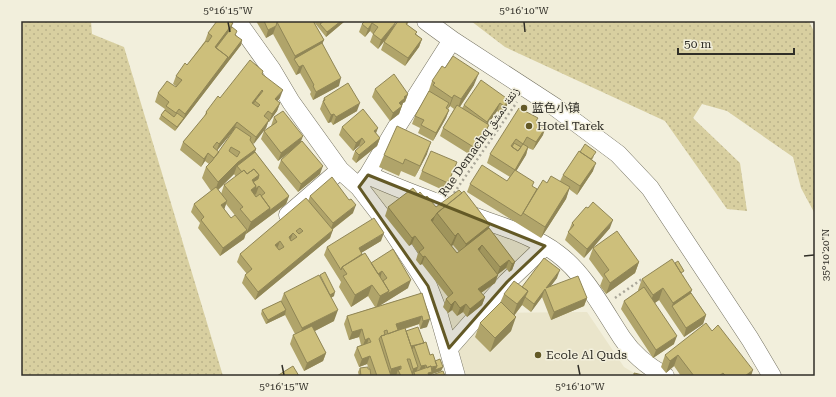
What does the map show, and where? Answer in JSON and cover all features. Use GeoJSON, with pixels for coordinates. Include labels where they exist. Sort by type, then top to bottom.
{"type":"FeatureCollection","features":[{"type":"Feature","properties":{"kind":"street"},"geometry":{"type":"LineString","coordinates":[[237,21],[272,70],[291,102],[340,170],[363,181],[398,188],[523,234],[559,254],[578,273],[603,307],[623,339],[643,360],[665,376]]}},
{"type":"Feature","properties":{"kind":"street"},"geometry":{"type":"LineString","coordinates":[[426,21],[452,40],[527,88],[618,154],[650,188],[772,376]]}},
{"type":"Feature","properties":{"kind":"street"},"geometry":{"type":"LineString","coordinates":[[363,181],[452,40]]}},
{"type":"Feature","properties":{"kind":"street"},"geometry":{"type":"LineString","coordinates":[[277,224],[340,170]]}},
{"type":"Feature","properties":{"kind":"street"},"geometry":{"type":"LineString","coordinates":[[363,181],[389,226],[428,286],[449,348],[456,376]]}},
{"type":"Feature","properties":{"kind":"street"},"geometry":{"type":"LineString","coordinates":[[449,348],[507,282],[545,246]]}},
{"type":"Feature","properties":{"kind":"path","name":"Rue Demachq زنقة دمشق"},"geometry":{"type":"LineString","coordinates":[[446,206],[527,88]]}},
{"type":"Feature","properties":{"kind":"path"},"geometry":{"type":"LineString","coordinates":[[603,307],[642,280]]}},
{"type":"Feature","properties":{"kind":"highlighted area"},"geometry":{"type":"Polygon","coordinates":[[[368,175],[545,246],[507,282],[449,348],[428,286],[359,187],[368,175]]]}},
{"type":"Feature","properties":{"kind":"shaded area"},"geometry":{"type":"Polygon","coordinates":[[[21,21],[91,21],[92,34],[124,47],[223,376],[21,376],[21,21]]]}},
{"type":"Feature","properties":{"kind":"shaded area"},"geometry":{"type":"Polygon","coordinates":[[[471,21],[809,21],[815,34],[815,214],[801,188],[793,157],[727,111],[702,104],[693,118],[740,163],[747,211],[727,209],[665,121],[505,47],[471,21]]]}},
{"type":"Feature","properties":{"kind":"shaded area","name":"Ecole Al Quds"},"geometry":{"type":"Polygon","coordinates":[[[587,312],[624,367],[639,376],[466,376],[456,344],[487,313],[587,312]]]}},
{"type":"Feature","properties":{"kind":"building"},"geometry":{"type":"Polygon","coordinates":[[[217,21],[232,21],[231,22],[233,23],[215,47],[228,57],[185,114],[179,109],[176,113],[166,106],[169,102],[158,93],[167,81],[176,87],[182,80],[176,76],[185,63],[187,65],[206,41],[208,42],[212,36],[208,33],[217,21]]]}},
{"type":"Feature","properties":{"kind":"building"},"geometry":{"type":"Polygon","coordinates":[[[264,21],[279,21],[277,22],[276,26],[268,30],[264,21]]]}},
{"type":"Feature","properties":{"kind":"building"},"geometry":{"type":"Polygon","coordinates":[[[313,21],[324,40],[295,56],[277,22],[313,21]]]}},
{"type":"Feature","properties":{"kind":"building"},"geometry":{"type":"Polygon","coordinates":[[[324,21],[341,21],[327,32],[320,24],[324,21]]]}},
{"type":"Feature","properties":{"kind":"building"},"geometry":{"type":"Polygon","coordinates":[[[365,21],[396,22],[381,40],[373,34],[378,27],[372,23],[368,29],[362,24],[365,21]]]}},
{"type":"Feature","properties":{"kind":"building"},"geometry":{"type":"Polygon","coordinates":[[[398,21],[408,21],[406,24],[417,32],[415,34],[422,39],[408,58],[384,42],[398,21]]]}},
{"type":"Feature","properties":{"kind":"building"},"geometry":{"type":"Polygon","coordinates":[[[232,27],[237,31],[235,35],[242,40],[226,61],[228,57],[216,48],[232,27]]]}},
{"type":"Feature","properties":{"kind":"building"},"geometry":{"type":"Polygon","coordinates":[[[322,43],[341,78],[316,92],[313,86],[314,85],[303,65],[299,67],[294,59],[322,43]]]}},
{"type":"Feature","properties":{"kind":"building"},"geometry":{"type":"Polygon","coordinates":[[[453,56],[479,73],[461,99],[454,95],[452,98],[433,85],[435,83],[432,81],[442,66],[445,68],[453,56]]]}},
{"type":"Feature","properties":{"kind":"building"},"geometry":{"type":"Polygon","coordinates":[[[250,60],[263,71],[262,74],[283,90],[275,99],[280,103],[272,114],[268,111],[264,116],[269,120],[256,137],[237,122],[219,144],[217,142],[213,147],[219,152],[214,158],[208,153],[204,159],[183,142],[207,113],[206,112],[218,96],[220,98],[250,60]],[[262,90],[252,103],[258,107],[260,105],[255,101],[263,91],[262,90]]]}},
{"type":"Feature","properties":{"kind":"building"},"geometry":{"type":"Polygon","coordinates":[[[394,74],[408,94],[399,103],[402,106],[393,113],[375,89],[394,74]]]}},
{"type":"Feature","properties":{"kind":"building"},"geometry":{"type":"Polygon","coordinates":[[[481,80],[509,100],[504,106],[500,103],[487,122],[464,105],[481,80]]]}},
{"type":"Feature","properties":{"kind":"building"},"geometry":{"type":"Polygon","coordinates":[[[348,83],[360,103],[336,117],[334,114],[331,115],[323,101],[325,100],[324,98],[348,83]]]}},
{"type":"Feature","properties":{"kind":"building"},"geometry":{"type":"Polygon","coordinates":[[[429,91],[449,103],[446,108],[449,110],[436,133],[421,125],[424,120],[415,116],[429,91]]]}},
{"type":"Feature","properties":{"kind":"building"},"geometry":{"type":"Polygon","coordinates":[[[457,105],[489,125],[475,148],[443,128],[457,105]]]}},
{"type":"Feature","properties":{"kind":"building"},"geometry":{"type":"Polygon","coordinates":[[[519,108],[538,118],[536,121],[546,127],[536,142],[527,137],[523,144],[528,147],[515,170],[490,154],[519,108]],[[516,139],[511,146],[518,151],[523,144],[516,139]]]}},
{"type":"Feature","properties":{"kind":"building"},"geometry":{"type":"Polygon","coordinates":[[[363,109],[378,128],[374,131],[380,138],[359,155],[355,151],[365,142],[362,138],[356,143],[342,127],[363,109]]]}},
{"type":"Feature","properties":{"kind":"building"},"geometry":{"type":"Polygon","coordinates":[[[165,110],[174,117],[177,113],[184,118],[177,127],[161,115],[165,110]]]}},
{"type":"Feature","properties":{"kind":"building"},"geometry":{"type":"Polygon","coordinates":[[[283,111],[303,136],[281,153],[264,131],[277,122],[274,117],[283,111]]]}},
{"type":"Feature","properties":{"kind":"building"},"geometry":{"type":"Polygon","coordinates":[[[397,126],[431,142],[420,166],[405,159],[403,164],[384,155],[397,126]]]}},
{"type":"Feature","properties":{"kind":"building"},"geometry":{"type":"Polygon","coordinates":[[[236,127],[251,137],[250,140],[256,149],[238,162],[218,182],[206,167],[236,127]],[[231,147],[229,151],[237,157],[240,152],[231,147]]]}},
{"type":"Feature","properties":{"kind":"building"},"geometry":{"type":"Polygon","coordinates":[[[302,141],[323,166],[301,184],[281,160],[302,141]]]}},
{"type":"Feature","properties":{"kind":"building"},"geometry":{"type":"Polygon","coordinates":[[[514,143],[521,147],[518,151],[512,147],[514,143]]]}},
{"type":"Feature","properties":{"kind":"building"},"geometry":{"type":"Polygon","coordinates":[[[585,144],[596,152],[591,159],[580,152],[585,144]]]}},
{"type":"Feature","properties":{"kind":"building"},"geometry":{"type":"Polygon","coordinates":[[[431,151],[457,162],[448,183],[422,171],[431,151]]]}},
{"type":"Feature","properties":{"kind":"building"},"geometry":{"type":"Polygon","coordinates":[[[579,151],[596,163],[580,186],[563,175],[579,151]]]}},
{"type":"Feature","properties":{"kind":"building"},"geometry":{"type":"Polygon","coordinates":[[[255,152],[289,196],[269,211],[270,208],[261,196],[265,193],[259,186],[255,189],[256,186],[253,182],[258,179],[259,175],[254,169],[247,174],[244,170],[242,172],[237,166],[255,152]]]}},
{"type":"Feature","properties":{"kind":"building"},"geometry":{"type":"Polygon","coordinates":[[[482,165],[507,181],[515,170],[534,182],[532,186],[537,189],[521,216],[470,184],[482,165]]]}},
{"type":"Feature","properties":{"kind":"building"},"geometry":{"type":"Polygon","coordinates":[[[254,169],[259,175],[252,180],[256,186],[251,190],[256,197],[260,194],[270,208],[251,222],[240,209],[243,207],[224,185],[244,170],[247,174],[254,169]]]}},
{"type":"Feature","properties":{"kind":"building"},"geometry":{"type":"Polygon","coordinates":[[[551,176],[570,187],[545,227],[523,213],[543,180],[547,183],[551,176]]]}},
{"type":"Feature","properties":{"kind":"building"},"geometry":{"type":"Polygon","coordinates":[[[332,177],[349,200],[351,199],[356,205],[333,223],[310,196],[332,177]]]}},
{"type":"Feature","properties":{"kind":"building"},"geometry":{"type":"Polygon","coordinates":[[[216,187],[227,201],[221,205],[231,218],[235,215],[247,230],[223,248],[201,220],[204,217],[194,204],[216,187]]]}},
{"type":"Feature","properties":{"kind":"building"},"geometry":{"type":"Polygon","coordinates":[[[413,188],[418,194],[420,192],[425,198],[427,196],[436,207],[459,190],[462,193],[437,213],[431,220],[457,253],[489,228],[515,262],[512,264],[509,260],[500,267],[482,245],[478,249],[498,275],[478,289],[485,297],[470,309],[466,304],[460,308],[455,301],[451,305],[446,299],[453,293],[425,256],[423,257],[419,252],[424,248],[415,236],[412,238],[388,207],[413,188]]]}},
{"type":"Feature","properties":{"kind":"building"},"geometry":{"type":"Polygon","coordinates":[[[464,191],[490,225],[466,244],[458,233],[455,236],[437,213],[464,191]]]}},
{"type":"Feature","properties":{"kind":"building"},"geometry":{"type":"Polygon","coordinates":[[[306,198],[333,230],[258,292],[245,275],[252,269],[240,254],[306,198]],[[300,228],[296,231],[299,234],[303,231],[300,228]],[[293,233],[289,237],[291,241],[297,237],[293,233]],[[280,241],[275,245],[279,250],[284,247],[280,241]]]}},
{"type":"Feature","properties":{"kind":"building"},"geometry":{"type":"Polygon","coordinates":[[[593,202],[613,220],[587,249],[568,232],[574,225],[572,223],[586,207],[588,208],[593,202]]]}},
{"type":"Feature","properties":{"kind":"building"},"geometry":{"type":"Polygon","coordinates":[[[374,218],[384,233],[359,248],[362,254],[342,267],[341,270],[327,247],[374,218]]]}},
{"type":"Feature","properties":{"kind":"building"},"geometry":{"type":"Polygon","coordinates":[[[617,231],[639,262],[610,283],[604,274],[609,270],[593,248],[617,231]]]}},
{"type":"Feature","properties":{"kind":"building"},"geometry":{"type":"Polygon","coordinates":[[[393,249],[411,280],[387,294],[389,291],[383,281],[387,278],[382,271],[378,274],[371,263],[393,249]]]}},
{"type":"Feature","properties":{"kind":"building"},"geometry":{"type":"Polygon","coordinates":[[[365,253],[389,291],[380,296],[372,285],[355,295],[343,276],[347,274],[342,267],[365,253]]]}},
{"type":"Feature","properties":{"kind":"building"},"geometry":{"type":"Polygon","coordinates":[[[544,258],[560,270],[546,288],[578,276],[587,298],[554,312],[545,289],[534,304],[525,297],[528,291],[522,287],[544,258]]]}},
{"type":"Feature","properties":{"kind":"building"},"geometry":{"type":"Polygon","coordinates":[[[672,259],[692,290],[673,303],[663,288],[653,295],[642,279],[672,259]]]}},
{"type":"Feature","properties":{"kind":"building"},"geometry":{"type":"Polygon","coordinates":[[[678,261],[684,271],[681,273],[675,263],[678,261]]]}},
{"type":"Feature","properties":{"kind":"building"},"geometry":{"type":"Polygon","coordinates":[[[325,272],[335,292],[330,295],[320,275],[325,272]]]}},
{"type":"Feature","properties":{"kind":"building"},"geometry":{"type":"Polygon","coordinates":[[[319,275],[338,310],[302,328],[284,293],[319,275]]]}},
{"type":"Feature","properties":{"kind":"building"},"geometry":{"type":"Polygon","coordinates":[[[514,281],[528,291],[517,304],[504,294],[514,281]]]}},
{"type":"Feature","properties":{"kind":"building"},"geometry":{"type":"Polygon","coordinates":[[[644,287],[677,336],[656,350],[624,301],[644,287]]]}},
{"type":"Feature","properties":{"kind":"building"},"geometry":{"type":"Polygon","coordinates":[[[422,293],[430,319],[423,321],[422,316],[396,324],[398,330],[388,334],[387,330],[384,331],[385,335],[381,336],[379,339],[391,376],[377,376],[370,356],[362,359],[357,347],[371,342],[369,338],[365,340],[362,329],[352,332],[347,316],[422,293]]]}},
{"type":"Feature","properties":{"kind":"building"},"geometry":{"type":"Polygon","coordinates":[[[691,293],[706,315],[686,328],[672,306],[691,293]]]}},
{"type":"Feature","properties":{"kind":"building"},"geometry":{"type":"Polygon","coordinates":[[[281,301],[286,310],[268,320],[262,310],[281,301]]]}},
{"type":"Feature","properties":{"kind":"building"},"geometry":{"type":"Polygon","coordinates":[[[501,302],[516,317],[495,338],[480,323],[501,302]]]}},
{"type":"Feature","properties":{"kind":"building"},"geometry":{"type":"Polygon","coordinates":[[[706,323],[712,331],[718,325],[753,370],[745,376],[726,376],[723,373],[719,376],[694,376],[678,355],[670,361],[665,355],[706,323]]]}},
{"type":"Feature","properties":{"kind":"building"},"geometry":{"type":"Polygon","coordinates":[[[312,326],[326,353],[307,363],[293,335],[312,326]]]}},
{"type":"Feature","properties":{"kind":"building"},"geometry":{"type":"Polygon","coordinates":[[[418,327],[424,343],[411,346],[406,331],[418,327]]]}},
{"type":"Feature","properties":{"kind":"building"},"geometry":{"type":"Polygon","coordinates":[[[405,328],[418,367],[413,369],[410,359],[407,359],[413,376],[401,376],[398,370],[401,369],[401,366],[391,369],[381,336],[405,328]]]}},
{"type":"Feature","properties":{"kind":"building"},"geometry":{"type":"Polygon","coordinates":[[[426,342],[430,355],[433,354],[437,366],[427,368],[426,365],[421,366],[414,346],[426,342]]]}},
{"type":"Feature","properties":{"kind":"building"},"geometry":{"type":"Polygon","coordinates":[[[440,359],[443,367],[435,370],[437,366],[435,361],[440,359]]]}},
{"type":"Feature","properties":{"kind":"building"},"geometry":{"type":"Polygon","coordinates":[[[293,366],[299,376],[277,376],[293,366]]]}},
{"type":"Feature","properties":{"kind":"building"},"geometry":{"type":"Polygon","coordinates":[[[431,366],[432,372],[428,373],[429,376],[415,376],[414,372],[431,366]]]}},
{"type":"Feature","properties":{"kind":"building"},"geometry":{"type":"Polygon","coordinates":[[[368,367],[368,369],[370,369],[371,376],[361,376],[360,368],[368,367]]]}},
{"type":"Feature","properties":{"kind":"building"},"geometry":{"type":"Polygon","coordinates":[[[443,371],[445,376],[432,376],[432,375],[443,371]]]}},
{"type":"Feature","properties":{"kind":"building"},"geometry":{"type":"Polygon","coordinates":[[[634,373],[647,376],[634,376],[634,373]]]}},
{"type":"Feature","properties":{"kind":"place","name":"蓝色小镇"},"geometry":{"type":"Point","coordinates":[524,108]}},
{"type":"Feature","properties":{"kind":"place","name":"Hotel Tarek"},"geometry":{"type":"Point","coordinates":[529,126]}},
{"type":"Feature","properties":{"kind":"place","name":"Ecole Al Quds"},"geometry":{"type":"Point","coordinates":[538,355]}}]}
